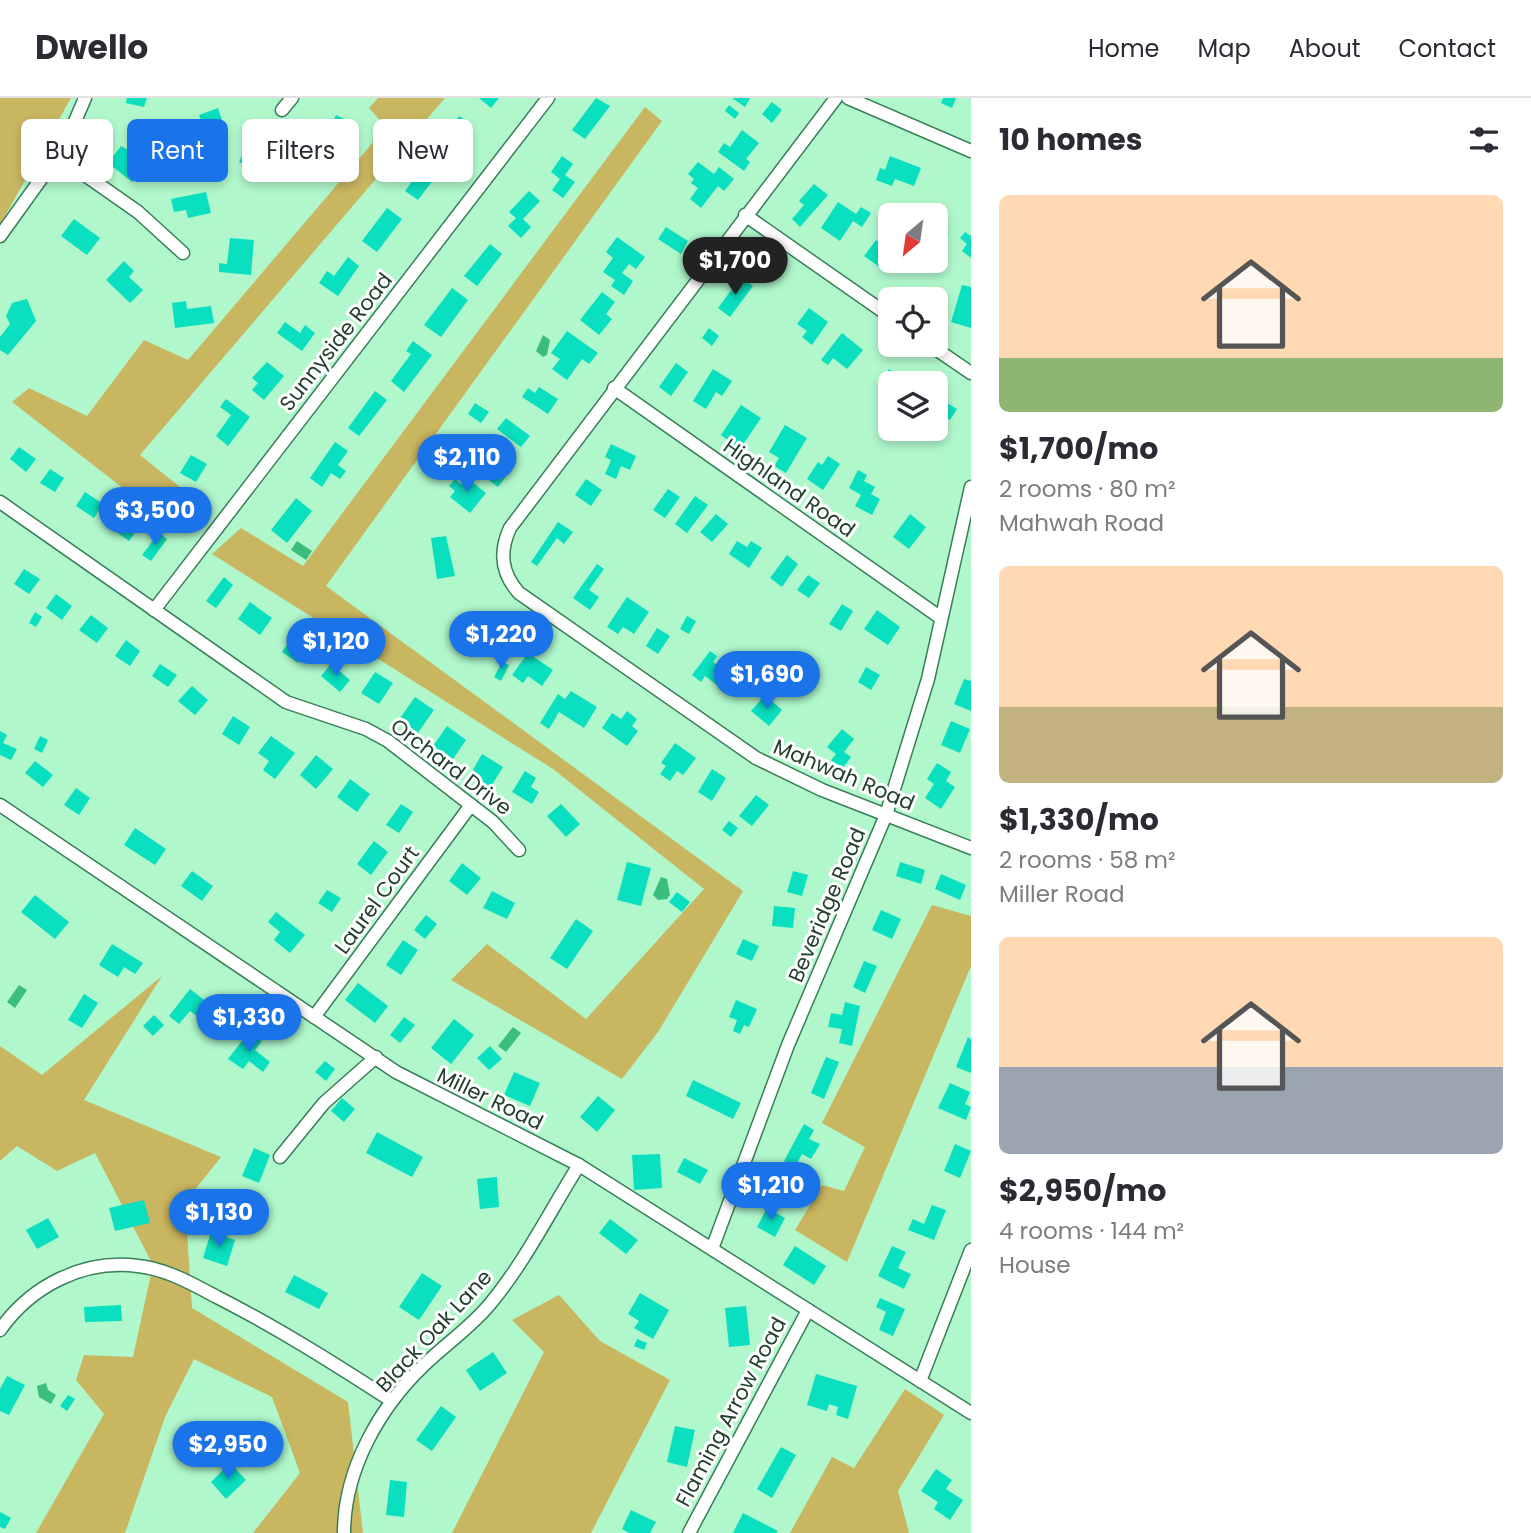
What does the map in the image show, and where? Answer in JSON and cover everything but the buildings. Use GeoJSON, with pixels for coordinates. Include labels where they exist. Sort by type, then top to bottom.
{"type":"FeatureCollection","features":[{"type":"Feature","properties":{"kind":"street"},"geometry":{"type":"LineString","coordinates":[[78,119],[85,98]]}},
{"type":"Feature","properties":{"kind":"street"},"geometry":{"type":"LineString","coordinates":[[282,110],[292,98]]}},
{"type":"Feature","properties":{"kind":"street","name":"Sunnyside Road"},"geometry":{"type":"LineString","coordinates":[[154,610],[548,98]]}},
{"type":"Feature","properties":{"kind":"street","name":"Mahwah Road"},"geometry":{"type":"LineString","coordinates":[[836,98],[510,528],[502,550],[503,563],[512,585],[756,758],[822,790],[971,848]]}},
{"type":"Feature","properties":{"kind":"street"},"geometry":{"type":"LineString","coordinates":[[848,98],[971,151]]}},
{"type":"Feature","properties":{"kind":"street"},"geometry":{"type":"LineString","coordinates":[[0,236],[39,182]]}},
{"type":"Feature","properties":{"kind":"street"},"geometry":{"type":"LineString","coordinates":[[95,182],[138,212],[183,253]]}},
{"type":"Feature","properties":{"kind":"street"},"geometry":{"type":"LineString","coordinates":[[745,215],[878,308]]}},
{"type":"Feature","properties":{"kind":"street"},"geometry":{"type":"LineString","coordinates":[[948,357],[971,373]]}},
{"type":"Feature","properties":{"kind":"street","name":"Highland Road"},"geometry":{"type":"LineString","coordinates":[[614,388],[942,618]]}},
{"type":"Feature","properties":{"kind":"street","name":"Beveridge Road"},"geometry":{"type":"LineString","coordinates":[[712,1249],[788,1045],[886,815],[911,740],[971,487]]}},
{"type":"Feature","properties":{"kind":"street","name":"Orchard Drive"},"geometry":{"type":"LineString","coordinates":[[0,502],[286,702],[366,729],[388,741],[508,835],[519,850]]}},
{"type":"Feature","properties":{"kind":"street","name":"Miller Road"},"geometry":{"type":"LineString","coordinates":[[0,805],[427,1090],[579,1165],[971,1413]]}},
{"type":"Feature","properties":{"kind":"street","name":"Laurel Court"},"geometry":{"type":"LineString","coordinates":[[314,1017],[471,805]]}},
{"type":"Feature","properties":{"kind":"street"},"geometry":{"type":"LineString","coordinates":[[280,1157],[324,1103],[376,1057]]}},
{"type":"Feature","properties":{"kind":"street","name":"Black Oak Lane"},"geometry":{"type":"LineString","coordinates":[[344,1533],[344,1513],[353,1473],[392,1401],[425,1364],[489,1305],[508,1281],[579,1165]]}},
{"type":"Feature","properties":{"kind":"street"},"geometry":{"type":"LineString","coordinates":[[920,1381],[971,1250]]}},
{"type":"Feature","properties":{"kind":"street"},"geometry":{"type":"LineString","coordinates":[[0,1330],[23,1302],[57,1280],[97,1266],[138,1266],[176,1276],[253,1315],[392,1401]]}},
{"type":"Feature","properties":{"kind":"street","name":"Flaming Arrow Road"},"geometry":{"type":"LineString","coordinates":[[689,1533],[808,1310]]}},
{"type":"Feature","properties":{"kind":"shaded area"},"geometry":{"type":"Polygon","coordinates":[[[0,98],[71,98],[59,119],[21,119],[21,182],[24,182],[0,225],[0,98]]]}},
{"type":"Feature","properties":{"kind":"shaded area"},"geometry":{"type":"Polygon","coordinates":[[[378,98],[445,98],[427,119],[379,119],[369,108],[378,98]]]}},
{"type":"Feature","properties":{"kind":"shaded area"},"geometry":{"type":"Polygon","coordinates":[[[645,107],[662,121],[326,586],[743,891],[658,1032],[622,1079],[451,980],[487,944],[586,1019],[704,889],[553,769],[212,554],[241,528],[303,566],[645,107]]]}},
{"type":"Feature","properties":{"kind":"shaded area"},"geometry":{"type":"Polygon","coordinates":[[[373,142],[373,182],[140,455],[200,503],[177,530],[12,402],[29,388],[87,416],[144,340],[188,360],[339,182],[359,182],[359,159],[373,142]]]}},
{"type":"Feature","properties":{"kind":"shaded area"},"geometry":{"type":"Polygon","coordinates":[[[543,335],[550,340],[547,355],[543,357],[536,351],[543,335]]]}},
{"type":"Feature","properties":{"kind":"shaded area"},"geometry":{"type":"Polygon","coordinates":[[[297,541],[312,551],[306,560],[291,550],[297,541]]]}},
{"type":"Feature","properties":{"kind":"shaded area"},"geometry":{"type":"Polygon","coordinates":[[[661,877],[667,879],[670,895],[667,899],[658,900],[653,895],[661,877]]]}},
{"type":"Feature","properties":{"kind":"shaded area"},"geometry":{"type":"Polygon","coordinates":[[[932,905],[971,916],[971,966],[847,1262],[795,1230],[822,1185],[844,1191],[865,1147],[822,1123],[932,905]]]}},
{"type":"Feature","properties":{"kind":"shaded area"},"geometry":{"type":"Polygon","coordinates":[[[162,976],[84,1100],[221,1157],[185,1202],[192,1308],[348,1402],[363,1533],[253,1533],[300,1473],[272,1397],[194,1359],[165,1417],[125,1533],[36,1533],[104,1414],[76,1380],[84,1355],[133,1357],[153,1265],[95,1153],[57,1171],[17,1146],[0,1161],[0,1046],[42,1075],[162,976]]]}},
{"type":"Feature","properties":{"kind":"shaded area"},"geometry":{"type":"Polygon","coordinates":[[[19,985],[27,990],[15,1008],[7,1002],[19,985]]]}},
{"type":"Feature","properties":{"kind":"shaded area"},"geometry":{"type":"Polygon","coordinates":[[[513,1027],[521,1033],[506,1052],[498,1046],[513,1027]]]}},
{"type":"Feature","properties":{"kind":"shaded area"},"geometry":{"type":"Polygon","coordinates":[[[559,1295],[600,1341],[670,1380],[591,1533],[452,1533],[544,1352],[512,1320],[559,1295]]]}},
{"type":"Feature","properties":{"kind":"shaded area"},"geometry":{"type":"Polygon","coordinates":[[[46,1383],[48,1390],[56,1395],[51,1404],[39,1397],[37,1386],[46,1383]]]}},
{"type":"Feature","properties":{"kind":"shaded area"},"geometry":{"type":"Polygon","coordinates":[[[905,1389],[944,1415],[898,1491],[909,1533],[790,1533],[832,1457],[854,1468],[905,1389]]]}}]}
